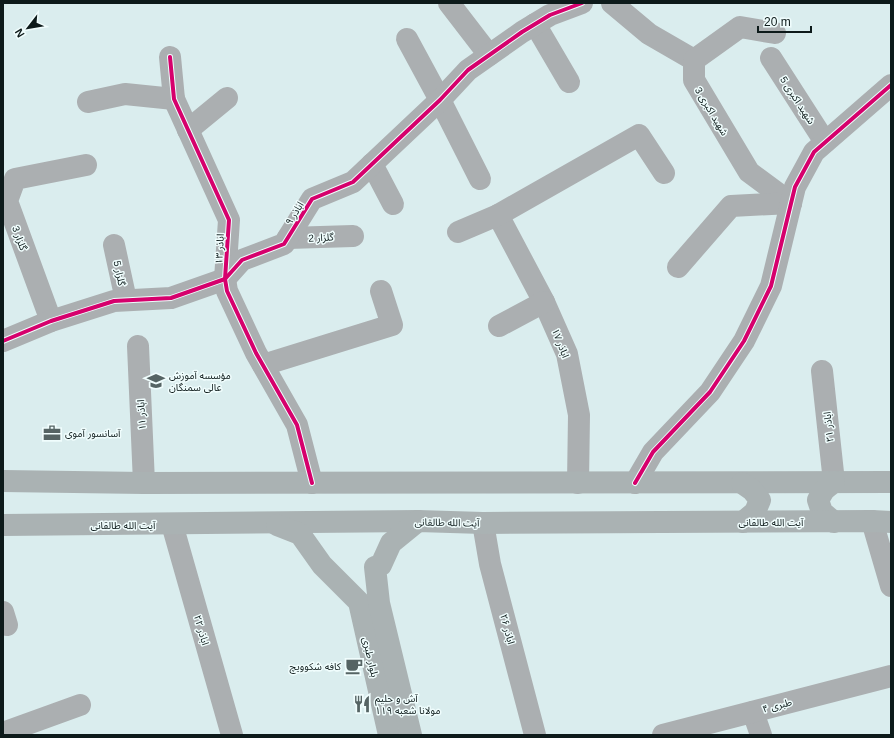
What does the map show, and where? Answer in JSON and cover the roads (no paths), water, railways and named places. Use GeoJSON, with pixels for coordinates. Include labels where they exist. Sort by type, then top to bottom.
{"type":"FeatureCollection","features":[{"type":"Feature","properties":{"kind":"main road"},"geometry":{"type":"LineString","coordinates":[[3,481],[144,483],[891,482]]}},
{"type":"Feature","properties":{"kind":"main road"},"geometry":{"type":"LineString","coordinates":[[834,482],[824,490],[818,500],[822,512],[834,522]]}},
{"type":"Feature","properties":{"kind":"main road"},"geometry":{"type":"LineString","coordinates":[[742,483],[752,490],[760,500],[755,512],[743,522]]}},
{"type":"Feature","properties":{"kind":"main road"},"geometry":{"type":"LineString","coordinates":[[272,523],[300,534],[322,565],[369,602],[375,567],[381,565],[391,543],[418,521]]}},
{"type":"Feature","properties":{"kind":"main road","name":"آیت الله طالقانی"},"geometry":{"type":"LineString","coordinates":[[3,525],[418,521],[483,523],[881,522]]}},
{"type":"Feature","properties":{"kind":"main road","name":"بلوار طبری"},"geometry":{"type":"LineString","coordinates":[[369,602],[389,735]]}},
{"type":"Feature","properties":{"kind":"main road","name":"بلوار طبری"},"geometry":{"type":"LineString","coordinates":[[369,602],[411,735]]}},
{"type":"Feature","properties":{"kind":"street"},"geometry":{"type":"LineString","coordinates":[[449,3],[489,55]]}},
{"type":"Feature","properties":{"kind":"street","name":"اباذر ۹"},"geometry":{"type":"LineString","coordinates":[[3,341],[51,321],[114,301],[171,298],[225,279],[242,260],[284,244],[312,199],[353,182],[440,100],[468,70],[550,15],[582,3]]}},
{"type":"Feature","properties":{"kind":"street"},"geometry":{"type":"LineString","coordinates":[[612,3],[649,34],[694,60],[740,27],[775,33]]}},
{"type":"Feature","properties":{"kind":"street"},"geometry":{"type":"LineString","coordinates":[[535,24],[569,82]]}},
{"type":"Feature","properties":{"kind":"street"},"geometry":{"type":"LineString","coordinates":[[407,39],[480,179]]}},
{"type":"Feature","properties":{"kind":"street","name":"اباذر ۱۳"},"geometry":{"type":"LineString","coordinates":[[170,57],[174,99],[229,220],[225,279],[227,291],[263,365],[297,425],[312,483]]}},
{"type":"Feature","properties":{"kind":"street","name":"شهید اکبری 5"},"geometry":{"type":"LineString","coordinates":[[771,58],[825,142]]}},
{"type":"Feature","properties":{"kind":"street","name":"شهید اکبری 3"},"geometry":{"type":"LineString","coordinates":[[694,60],[694,80],[749,172],[791,203]]}},
{"type":"Feature","properties":{"kind":"street"},"geometry":{"type":"LineString","coordinates":[[635,483],[653,452],[710,392],[744,341],[772,286],[795,187],[814,152],[891,85]]}},
{"type":"Feature","properties":{"kind":"street"},"geometry":{"type":"LineString","coordinates":[[88,102],[125,94],[174,99]]}},
{"type":"Feature","properties":{"kind":"street"},"geometry":{"type":"LineString","coordinates":[[188,130],[227,98]]}},
{"type":"Feature","properties":{"kind":"street"},"geometry":{"type":"LineString","coordinates":[[458,232],[498,215],[638,135],[664,173]]}},
{"type":"Feature","properties":{"kind":"street"},"geometry":{"type":"LineString","coordinates":[[372,164],[393,204]]}},
{"type":"Feature","properties":{"kind":"street","name":"گلزار 3"},"geometry":{"type":"LineString","coordinates":[[51,321],[6,202],[9,174],[86,165]]}},
{"type":"Feature","properties":{"kind":"street"},"geometry":{"type":"LineString","coordinates":[[678,267],[731,206],[791,203]]}},
{"type":"Feature","properties":{"kind":"street","name":"اباذر ۱۷"},"geometry":{"type":"LineString","coordinates":[[498,215],[544,302],[567,354],[579,415],[578,483]]}},
{"type":"Feature","properties":{"kind":"street","name":"گلزار 2"},"geometry":{"type":"LineString","coordinates":[[288,238],[354,236]]}},
{"type":"Feature","properties":{"kind":"street","name":"گلزار 5"},"geometry":{"type":"LineString","coordinates":[[114,245],[126,300]]}},
{"type":"Feature","properties":{"kind":"street"},"geometry":{"type":"LineString","coordinates":[[263,365],[392,325],[382,291]]}},
{"type":"Feature","properties":{"kind":"street"},"geometry":{"type":"LineString","coordinates":[[499,326],[544,302]]}},
{"type":"Feature","properties":{"kind":"street","name":"اباذر ۱۱"},"geometry":{"type":"LineString","coordinates":[[138,346],[144,483]]}},
{"type":"Feature","properties":{"kind":"street","name":"اباذر ۲۱"},"geometry":{"type":"LineString","coordinates":[[822,371],[834,482]]}},
{"type":"Feature","properties":{"kind":"street"},"geometry":{"type":"LineString","coordinates":[[881,522],[891,586]]}},
{"type":"Feature","properties":{"kind":"street","name":"اباذر ۲۶"},"geometry":{"type":"LineString","coordinates":[[483,523],[490,564],[535,735]]}},
{"type":"Feature","properties":{"kind":"street","name":"اباذر ۲۲"},"geometry":{"type":"LineString","coordinates":[[172,524],[232,735]]}},
{"type":"Feature","properties":{"kind":"street","name":"طبری ۴"},"geometry":{"type":"LineString","coordinates":[[663,735],[891,676]]}},
{"type":"Feature","properties":{"kind":"street"},"geometry":{"type":"LineString","coordinates":[[7,728],[80,705]]}},
{"type":"Feature","properties":{"kind":"street"},"geometry":{"type":"LineString","coordinates":[[752,712],[760,735]]}},
{"type":"Feature","properties":{"kind":"place","name":"مؤسسه آموزش عالی سمنگان"},"geometry":{"type":"Point","coordinates":[156,381]}},
{"type":"Feature","properties":{"kind":"place","name":"آسانسور آموی"},"geometry":{"type":"Point","coordinates":[52,433]}},
{"type":"Feature","properties":{"kind":"place","name":"کافه شکوویچ"},"geometry":{"type":"Point","coordinates":[354,666]}},
{"type":"Feature","properties":{"kind":"place","name":"آش و حلیم مولانا شعبه ۱۱۹"},"geometry":{"type":"Point","coordinates":[362,704]}}]}
